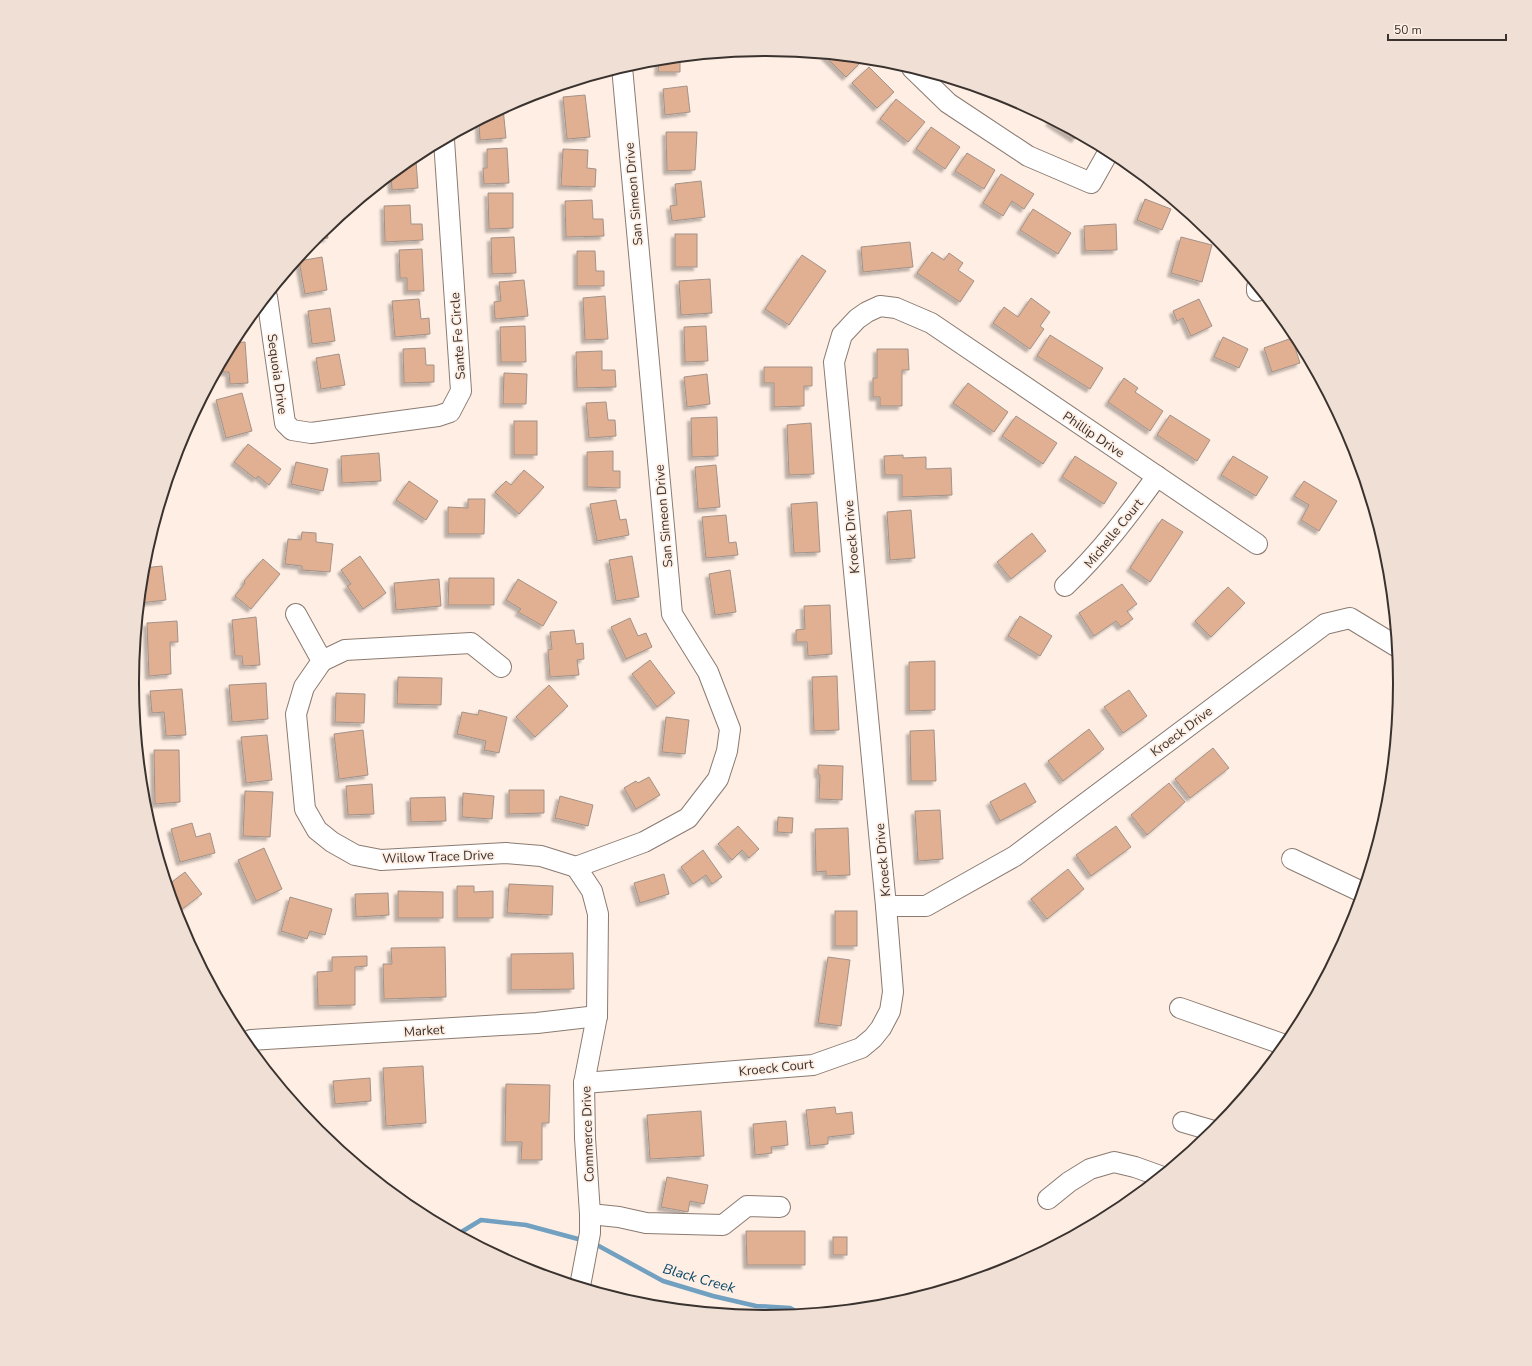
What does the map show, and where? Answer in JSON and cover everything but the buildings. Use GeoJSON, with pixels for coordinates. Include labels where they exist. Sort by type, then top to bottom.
{"type":"FeatureCollection","features":[{"type":"Feature","properties":{"kind":"street","name":"San Simeon Drive"},"geometry":{"type":"LineString","coordinates":[[576,867],[644,842],[688,818],[718,779],[727,751],[730,729],[708,672],[672,614],[622,73]]}},
{"type":"Feature","properties":{"kind":"street"},"geometry":{"type":"LineString","coordinates":[[919,75],[948,103],[1028,156],[1091,183],[1106,157]]}},
{"type":"Feature","properties":{"kind":"street","name":"Sante Fe Circle"},"geometry":{"type":"LineString","coordinates":[[311,433],[438,416],[450,412],[461,391],[444,145]]}},
{"type":"Feature","properties":{"kind":"street","name":"Sequoia Drive"},"geometry":{"type":"LineString","coordinates":[[268,303],[285,423],[292,430],[311,433]]}},
{"type":"Feature","properties":{"kind":"street","name":"Kroeck Drive"},"geometry":{"type":"LineString","coordinates":[[931,323],[896,308],[880,306],[857,319],[842,334],[834,362],[886,906],[926,906],[1015,856],[1325,624],[1350,618],[1392,644]]}},
{"type":"Feature","properties":{"kind":"street","name":"Phillip Drive"},"geometry":{"type":"LineString","coordinates":[[931,323],[1257,544]]}},
{"type":"Feature","properties":{"kind":"street","name":"Michelle Court"},"geometry":{"type":"LineString","coordinates":[[1065,586],[1084,569],[1116,532],[1157,476]]}},
{"type":"Feature","properties":{"kind":"street"},"geometry":{"type":"LineString","coordinates":[[296,614],[322,661]]}},
{"type":"Feature","properties":{"kind":"street","name":"Willow Trace Drive"},"geometry":{"type":"LineString","coordinates":[[501,667],[471,643],[345,650],[322,661],[304,687],[296,714],[305,809],[317,830],[332,842],[355,855],[381,860],[506,853],[541,856],[576,867]]}},
{"type":"Feature","properties":{"kind":"street"},"geometry":{"type":"LineString","coordinates":[[1292,859],[1358,890]]}},
{"type":"Feature","properties":{"kind":"street","name":"Commerce Drive"},"geometry":{"type":"LineString","coordinates":[[576,867],[592,891],[598,914],[597,1016],[584,1083],[590,1233],[581,1282]]}},
{"type":"Feature","properties":{"kind":"street","name":"Kroeck Court"},"geometry":{"type":"LineString","coordinates":[[584,1083],[813,1065],[861,1048],[877,1033],[890,1011],[893,992],[886,906]]}},
{"type":"Feature","properties":{"kind":"street"},"geometry":{"type":"LineString","coordinates":[[1180,1008],[1279,1043]]}},
{"type":"Feature","properties":{"kind":"street","name":"Market"},"geometry":{"type":"LineString","coordinates":[[251,1040],[537,1023],[597,1016]]}},
{"type":"Feature","properties":{"kind":"street"},"geometry":{"type":"LineString","coordinates":[[1183,1122],[1206,1129]]}},
{"type":"Feature","properties":{"kind":"street"},"geometry":{"type":"LineString","coordinates":[[1048,1199],[1069,1182],[1090,1169],[1114,1162],[1155,1174]]}},
{"type":"Feature","properties":{"kind":"street"},"geometry":{"type":"LineString","coordinates":[[590,1214],[618,1217],[646,1224],[723,1225],[747,1206],[780,1207]]}},
{"type":"Feature","properties":{"kind":"waterway","name":"Black Creek"},"geometry":{"type":"LineString","coordinates":[[462,1231],[481,1220],[526,1225],[578,1239]]}},
{"type":"Feature","properties":{"kind":"waterway","name":"Black Creek"},"geometry":{"type":"LineString","coordinates":[[597,1245],[663,1281],[713,1296],[756,1306],[792,1309]]}}]}
